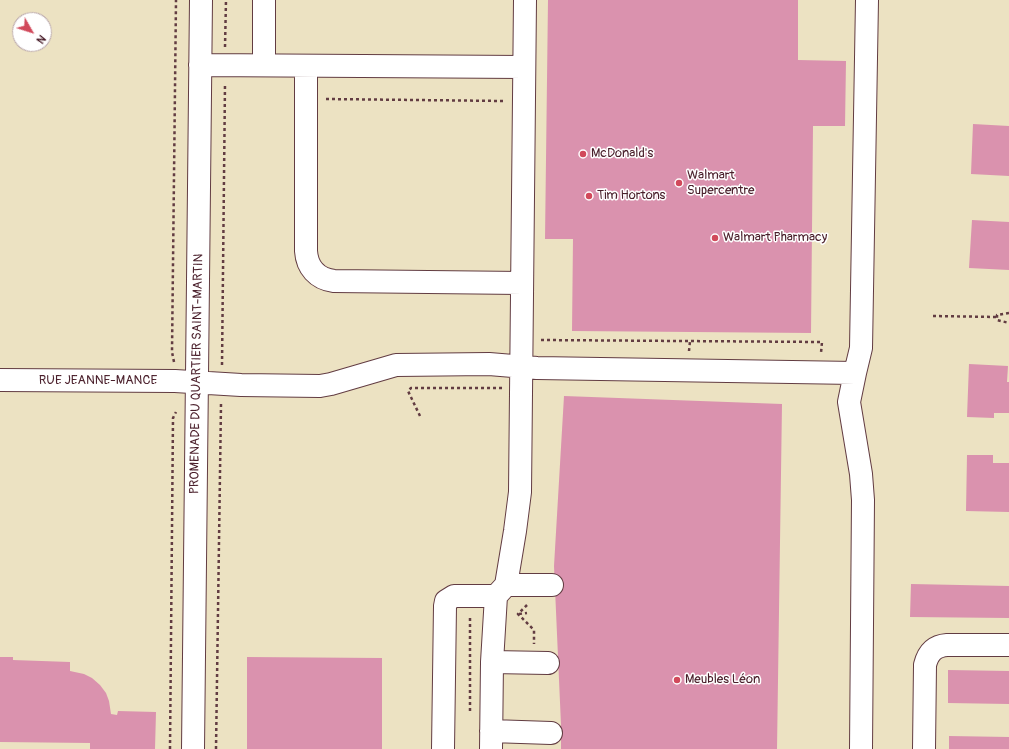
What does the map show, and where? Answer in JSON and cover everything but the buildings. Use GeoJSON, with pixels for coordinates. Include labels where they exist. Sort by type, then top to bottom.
{"type":"FeatureCollection","features":[{"type":"Feature","properties":{"kind":"street","name":"PROMENADE DU QUARTIER SAINT-MARTIN"},"geometry":{"type":"LineString","coordinates":[[193,749],[201,0]]}},
{"type":"Feature","properties":{"kind":"street"},"geometry":{"type":"LineString","coordinates":[[264,0],[264,65]]}},
{"type":"Feature","properties":{"kind":"street"},"geometry":{"type":"LineString","coordinates":[[525,0],[521,378],[518,508],[501,590],[492,662],[491,740],[551,734]]}},
{"type":"Feature","properties":{"kind":"street"},"geometry":{"type":"LineString","coordinates":[[861,749],[863,500],[861,474],[849,402],[861,348],[867,0]]}},
{"type":"Feature","properties":{"kind":"street"},"geometry":{"type":"LineString","coordinates":[[200,65],[524,67]]}},
{"type":"Feature","properties":{"kind":"street"},"geometry":{"type":"LineString","coordinates":[[306,66],[306,251],[308,263],[313,271],[323,279],[334,281],[522,283]]}},
{"type":"Feature","properties":{"kind":"street","name":"RUE JEANNE-MANCE"},"geometry":{"type":"LineString","coordinates":[[0,380],[197,382],[241,385],[320,386],[396,365],[489,364],[521,378],[855,373]]}},
{"type":"Feature","properties":{"kind":"street"},"geometry":{"type":"LineString","coordinates":[[443,749],[446,601],[454,596],[552,585]]}},
{"type":"Feature","properties":{"kind":"street"},"geometry":{"type":"LineString","coordinates":[[924,749],[925,665],[932,650],[941,645],[1009,645]]}},
{"type":"Feature","properties":{"kind":"street"},"geometry":{"type":"LineString","coordinates":[[492,662],[548,663]]}},
{"type":"Feature","properties":{"kind":"path","name":"PROMENADE DU QUARTIER SAINT-MARTIN"},"geometry":{"type":"LineString","coordinates":[[174,365],[172,352],[176,0]]}},
{"type":"Feature","properties":{"kind":"path"},"geometry":{"type":"LineString","coordinates":[[226,0],[226,49]]}},
{"type":"Feature","properties":{"kind":"path","name":"PROMENADE DU QUARTIER SAINT-MARTIN"},"geometry":{"type":"LineString","coordinates":[[222,360],[225,80]]}},
{"type":"Feature","properties":{"kind":"path"},"geometry":{"type":"LineString","coordinates":[[325,99],[510,102]]}},
{"type":"Feature","properties":{"kind":"path"},"geometry":{"type":"LineString","coordinates":[[932,316],[997,317],[997,315],[1009,313]]}},
{"type":"Feature","properties":{"kind":"path"},"geometry":{"type":"LineString","coordinates":[[997,317],[997,320],[1009,323]]}},
{"type":"Feature","properties":{"kind":"path"},"geometry":{"type":"LineString","coordinates":[[537,340],[822,342],[821,358]]}},
{"type":"Feature","properties":{"kind":"path"},"geometry":{"type":"LineString","coordinates":[[420,416],[408,391],[411,388],[521,378]]}},
{"type":"Feature","properties":{"kind":"path","name":"PROMENADE DU QUARTIER SAINT-MARTIN"},"geometry":{"type":"LineString","coordinates":[[216,749],[221,401]]}},
{"type":"Feature","properties":{"kind":"path","name":"PROMENADE DU QUARTIER SAINT-MARTIN"},"geometry":{"type":"LineString","coordinates":[[170,749],[173,418]]}},
{"type":"Feature","properties":{"kind":"path"},"geometry":{"type":"LineString","coordinates":[[518,614],[528,604]]}},
{"type":"Feature","properties":{"kind":"path"},"geometry":{"type":"LineString","coordinates":[[518,614],[527,613]]}},
{"type":"Feature","properties":{"kind":"path"},"geometry":{"type":"LineString","coordinates":[[518,614],[534,630],[534,634]]}},
{"type":"Feature","properties":{"kind":"path"},"geometry":{"type":"LineString","coordinates":[[470,615],[470,718]]}},
{"type":"Feature","properties":{"kind":"place","name":"McDonald's"},"geometry":{"type":"Point","coordinates":[583,154]}},
{"type":"Feature","properties":{"kind":"place","name":"Walmart Supercentre"},"geometry":{"type":"Point","coordinates":[679,183]}},
{"type":"Feature","properties":{"kind":"place","name":"Tim Hortons"},"geometry":{"type":"Point","coordinates":[589,196]}},
{"type":"Feature","properties":{"kind":"place","name":"Walmart Pharmacy"},"geometry":{"type":"Point","coordinates":[715,238]}},
{"type":"Feature","properties":{"kind":"place","name":"Meubles Léon"},"geometry":{"type":"Point","coordinates":[677,680]}}]}
